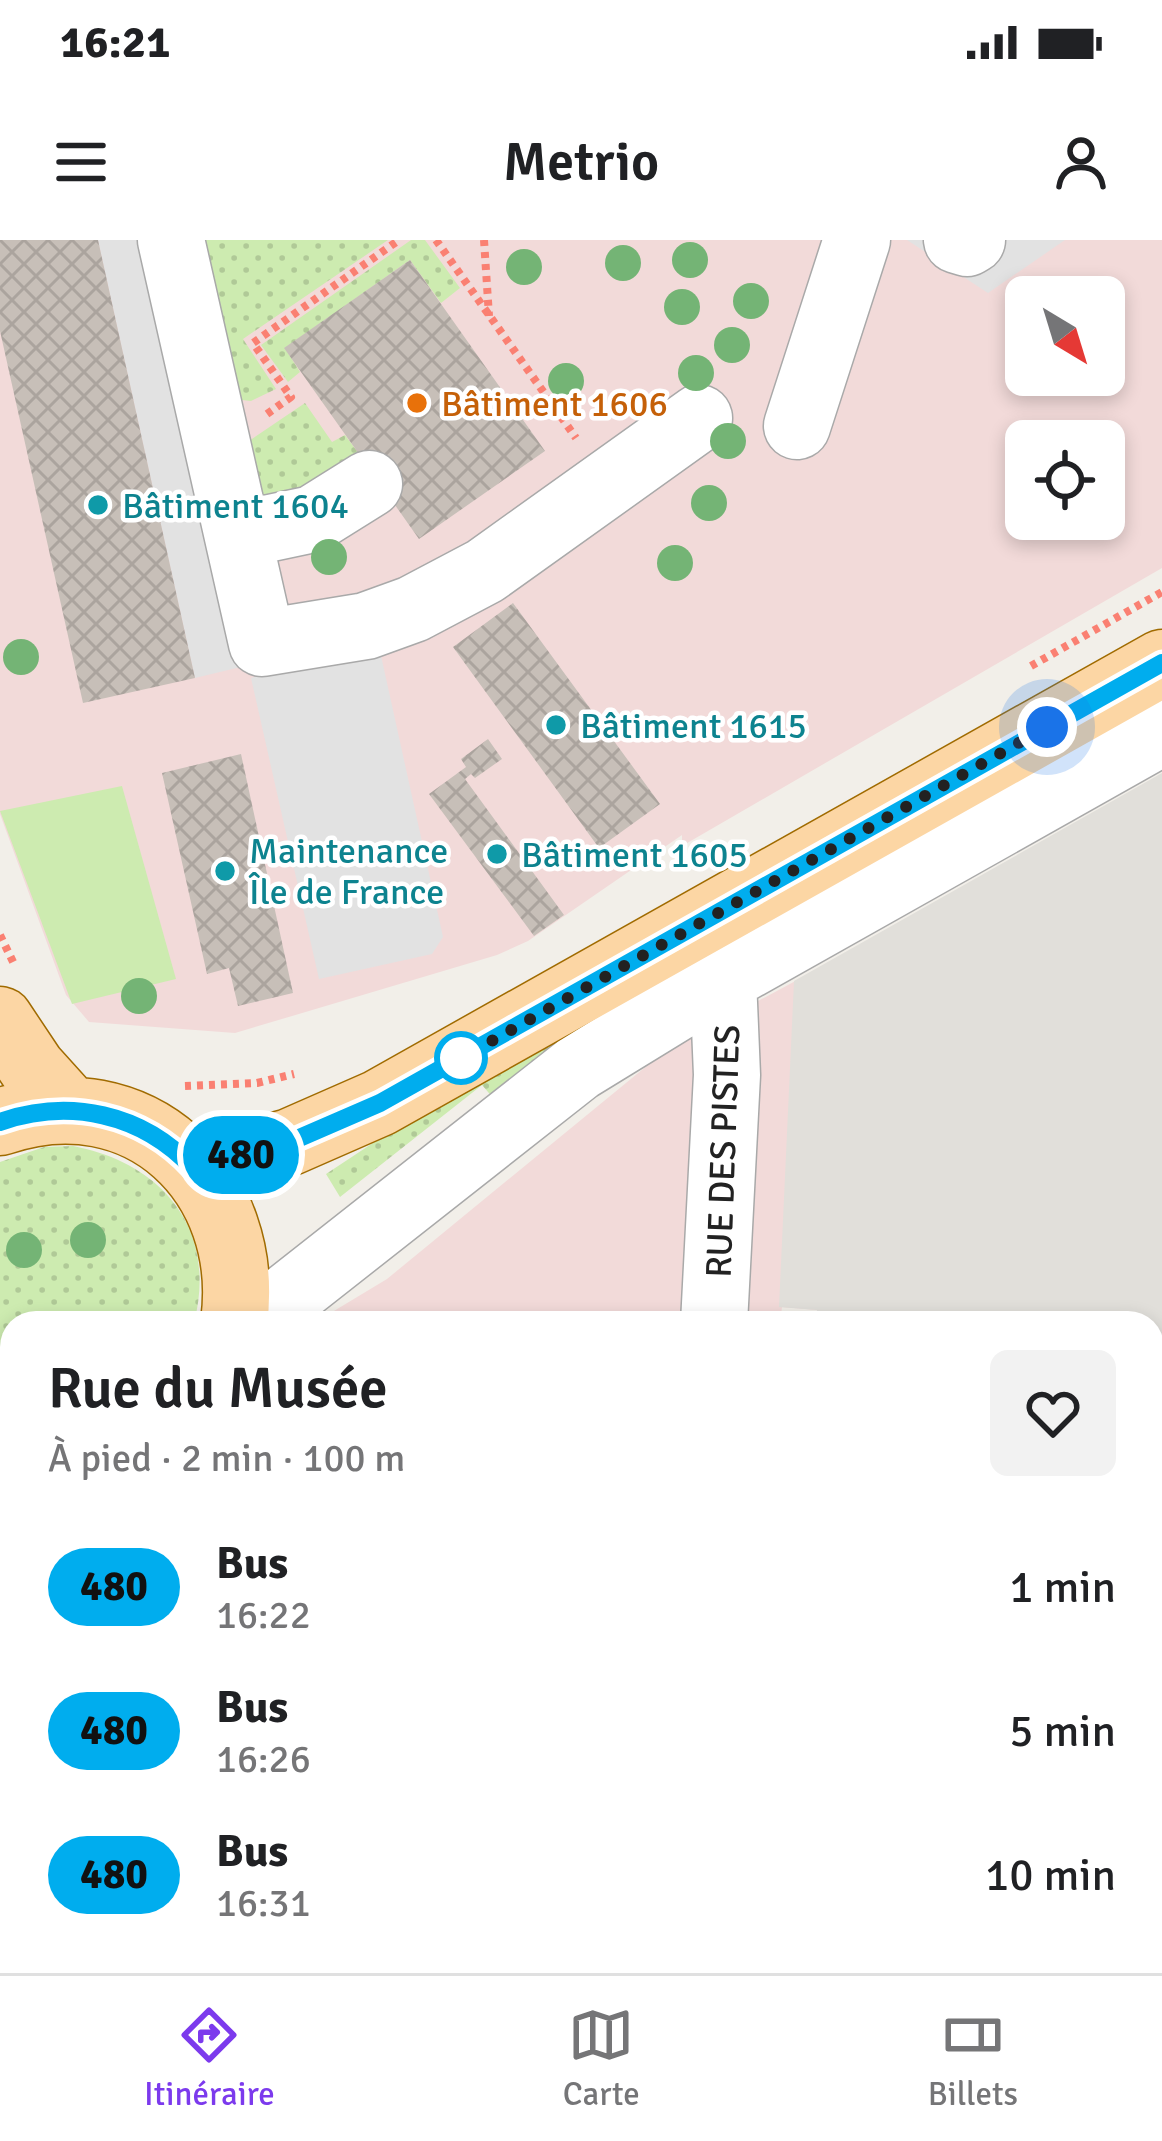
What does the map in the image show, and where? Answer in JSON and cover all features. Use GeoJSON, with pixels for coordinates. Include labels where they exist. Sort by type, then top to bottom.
{"type":"FeatureCollection","features":[{"type":"Feature","properties":{"kind":"main road"},"geometry":{"type":"LineString","coordinates":[[231,1240],[299,1159],[380,1103],[1162,663]]}},
{"type":"Feature","properties":{"kind":"main road"},"geometry":{"type":"LineString","coordinates":[[0,1020],[32,1068],[69,1109]]}},
{"type":"Feature","properties":{"kind":"main road"},"geometry":{"type":"LineString","coordinates":[[193,1168],[290,1142],[380,1103]]}},
{"type":"Feature","properties":{"kind":"main road"},"geometry":{"type":"LineString","coordinates":[[0,1122],[26,1113],[69,1109],[101,1113],[162,1140],[209,1187],[231,1240],[238,1292],[236,1311]]}},
{"type":"Feature","properties":{"kind":"street"},"geometry":{"type":"LineString","coordinates":[[172,240],[262,643],[366,626],[412,609],[485,571],[699,418]]}},
{"type":"Feature","properties":{"kind":"street"},"geometry":{"type":"LineString","coordinates":[[797,426],[857,240]]}},
{"type":"Feature","properties":{"kind":"street"},"geometry":{"type":"LineString","coordinates":[[238,535],[313,519],[369,484]]}},
{"type":"Feature","properties":{"kind":"street"},"geometry":{"type":"LineString","coordinates":[[268,1311],[578,1068],[1162,732]]}},
{"type":"Feature","properties":{"kind":"street","name":"RUE DES PISTES"},"geometry":{"type":"LineString","coordinates":[[715,1311],[727,1056],[724,980]]}},
{"type":"Feature","properties":{"kind":"street"},"geometry":{"type":"LineString","coordinates":[[231,1240],[269,1258],[347,1246]]}},
{"type":"Feature","properties":{"kind":"path"},"geometry":{"type":"LineString","coordinates":[[220,447],[291,397],[253,344],[399,240]]}},
{"type":"Feature","properties":{"kind":"path"},"geometry":{"type":"LineString","coordinates":[[436,240],[608,483]]}},
{"type":"Feature","properties":{"kind":"path"},"geometry":{"type":"LineString","coordinates":[[484,240],[490,316]]}},
{"type":"Feature","properties":{"kind":"shaded area"},"geometry":{"type":"Polygon","coordinates":[[[0,240],[1162,240],[1162,568],[682,846],[682,835],[528,941],[497,955],[235,1033],[89,1022],[66,995],[0,814],[0,240]]]}},
{"type":"Feature","properties":{"kind":"shaded area"},"geometry":{"type":"Polygon","coordinates":[[[98,240],[154,240],[249,665],[195,678],[98,240]]]}},
{"type":"Feature","properties":{"kind":"shaded area"},"geometry":{"type":"Polygon","coordinates":[[[907,240],[1065,240],[1013,276],[1005,276],[1005,281],[988,293],[907,240]]]}},
{"type":"Feature","properties":{"kind":"shaded area"},"geometry":{"type":"Polygon","coordinates":[[[378,642],[443,937],[432,954],[319,979],[251,678],[378,642]]]}},
{"type":"Feature","properties":{"kind":"shaded area"},"geometry":{"type":"Polygon","coordinates":[[[1162,773],[1162,1311],[817,1311],[779,1307],[794,981],[1162,773]]]}},
{"type":"Feature","properties":{"kind":"shaded area"},"geometry":{"type":"Polygon","coordinates":[[[1162,774],[1162,1311],[817,1311],[782,1307],[782,1311],[334,1311],[387,1279],[665,1051],[1162,774]]]}},
{"type":"Feature","properties":{"kind":"green space"},"geometry":{"type":"Polygon","coordinates":[[[199,240],[388,240],[243,339],[276,389],[251,401],[233,399],[199,240]]]}},
{"type":"Feature","properties":{"kind":"green space"},"geometry":{"type":"Polygon","coordinates":[[[411,240],[425,240],[460,288],[441,303],[410,260],[285,348],[300,372],[288,382],[261,345],[411,240]]]}},
{"type":"Feature","properties":{"kind":"green space"},"geometry":{"type":"Polygon","coordinates":[[[305,403],[332,442],[345,435],[365,462],[266,513],[243,445],[305,403]]]}},
{"type":"Feature","properties":{"kind":"green space"},"geometry":{"type":"Polygon","coordinates":[[[122,786],[176,979],[72,1004],[0,811],[122,786]]]}},
{"type":"Feature","properties":{"kind":"green space"},"geometry":{"type":"Polygon","coordinates":[[[750,920],[494,1099],[482,1085],[340,1197],[326,1174],[750,920]]]}},
{"type":"Feature","properties":{"kind":"green space"},"geometry":{"type":"Polygon","coordinates":[[[73,1146],[105,1155],[157,1185],[190,1231],[198,1258],[196,1311],[0,1311],[0,1162],[44,1147],[73,1146]]]}},
{"type":"Feature","properties":{"kind":"building","name":"Bâtiment 1604"},"geometry":{"type":"Polygon","coordinates":[[[0,240],[98,240],[195,678],[83,703],[0,331],[0,240]]]}},
{"type":"Feature","properties":{"kind":"building","name":"Bâtiment 1606"},"geometry":{"type":"Polygon","coordinates":[[[410,260],[545,451],[419,539],[284,348],[410,260]]]}},
{"type":"Feature","properties":{"kind":"building","name":"Bâtiment 1615"},"geometry":{"type":"Polygon","coordinates":[[[513,603],[660,804],[599,848],[453,647],[513,603]]]}},
{"type":"Feature","properties":{"kind":"building","name":"Bâtiment 1605"},"geometry":{"type":"Polygon","coordinates":[[[488,739],[502,759],[475,778],[471,774],[465,779],[564,915],[534,936],[429,794],[466,767],[461,759],[488,739]]]}},
{"type":"Feature","properties":{"kind":"building","name":"Maintenance Île de France"},"geometry":{"type":"Polygon","coordinates":[[[241,754],[293,993],[238,1006],[229,968],[207,974],[162,773],[241,754]]]}},
{"type":"Feature","properties":{"kind":"bus line","name":"480"},"geometry":{"type":"LineString","coordinates":[[0,1122],[26,1113],[69,1109],[101,1113],[162,1140],[193,1168],[290,1142],[380,1103],[1162,663]]}},
{"type":"Feature","properties":{"kind":"place","name":"Bâtiment 1606"},"geometry":{"type":"Point","coordinates":[417,403]}},
{"type":"Feature","properties":{"kind":"place","name":"Bâtiment 1604"},"geometry":{"type":"Point","coordinates":[98,505]}},
{"type":"Feature","properties":{"kind":"place","name":"Bâtiment 1615"},"geometry":{"type":"Point","coordinates":[556,725]}},
{"type":"Feature","properties":{"kind":"place","name":"Bâtiment 1605"},"geometry":{"type":"Point","coordinates":[497,854]}},
{"type":"Feature","properties":{"kind":"place","name":"Maintenance Île de France"},"geometry":{"type":"Point","coordinates":[225,871]}},
{"type":"Feature","properties":{"kind":"route"},"geometry":{"type":"LineString","coordinates":[[461,1058],[458,1060],[1047,727]]}}]}
